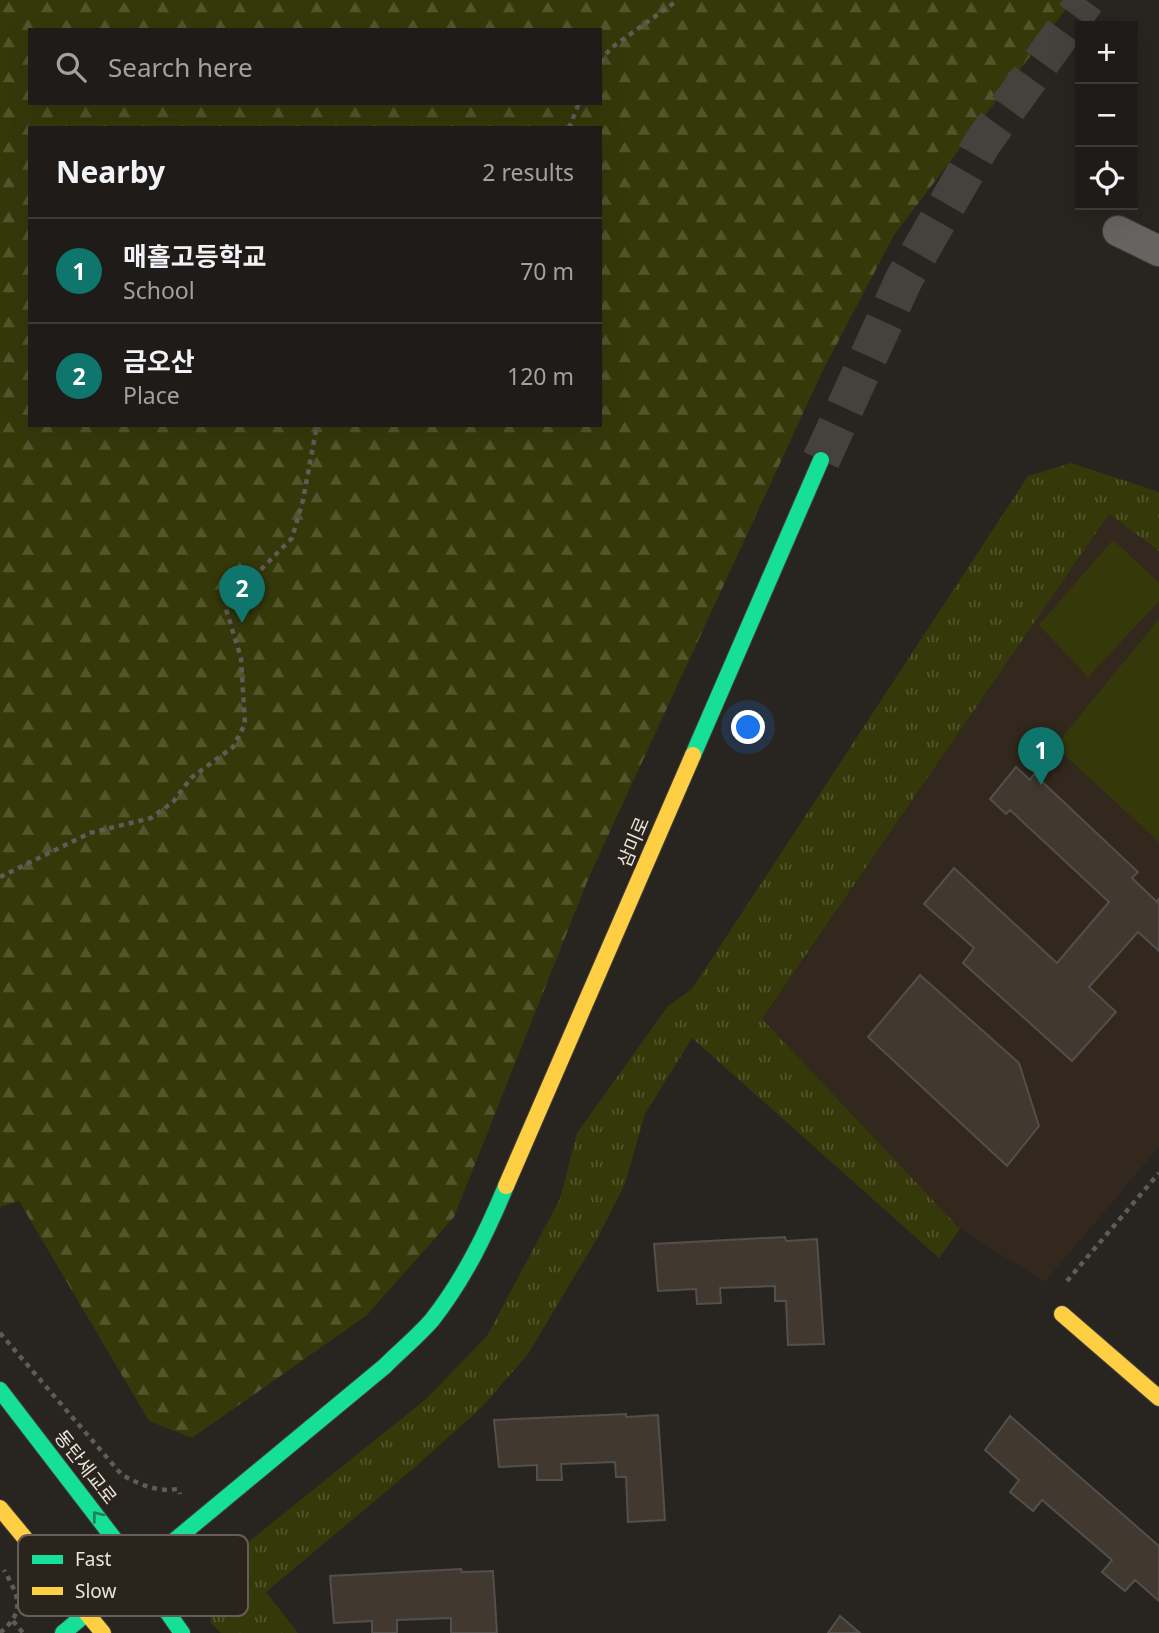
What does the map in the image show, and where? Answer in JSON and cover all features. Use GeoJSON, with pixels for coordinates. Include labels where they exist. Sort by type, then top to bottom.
{"type":"FeatureCollection","features":[{"type":"Feature","properties":{"kind":"street"},"geometry":{"type":"LineString","coordinates":[[1118,231],[1159,251]]}},
{"type":"Feature","properties":{"kind":"street","name":"삼미로"},"geometry":{"type":"LineString","coordinates":[[180,1535],[385,1366],[430,1322],[457,1286],[483,1240],[821,460]]}},
{"type":"Feature","properties":{"kind":"street"},"geometry":{"type":"LineString","coordinates":[[1062,1314],[1159,1398]]}},
{"type":"Feature","properties":{"kind":"street","name":"동탄세교로"},"geometry":{"type":"LineString","coordinates":[[0,1390],[111,1535]]}},
{"type":"Feature","properties":{"kind":"street"},"geometry":{"type":"LineString","coordinates":[[0,1508],[22,1535]]}},
{"type":"Feature","properties":{"kind":"street"},"geometry":{"type":"LineString","coordinates":[[63,1633],[84,1616]]}},
{"type":"Feature","properties":{"kind":"street"},"geometry":{"type":"LineString","coordinates":[[88,1616],[103,1633]]}},
{"type":"Feature","properties":{"kind":"street","name":"동탄세교로"},"geometry":{"type":"LineString","coordinates":[[171,1616],[183,1633]]}},
{"type":"Feature","properties":{"kind":"path"},"geometry":{"type":"LineString","coordinates":[[602,59],[611,48],[678,0]]}},
{"type":"Feature","properties":{"kind":"path"},"geometry":{"type":"LineString","coordinates":[[570,126],[578,105]]}},
{"type":"Feature","properties":{"kind":"path"},"geometry":{"type":"LineString","coordinates":[[0,877],[90,833],[151,818],[173,802],[191,778],[233,747],[245,724],[241,658],[225,606],[292,538],[303,500],[317,427]]}},
{"type":"Feature","properties":{"kind":"path"},"geometry":{"type":"LineString","coordinates":[[1067,1281],[1159,1173]]}},
{"type":"Feature","properties":{"kind":"path"},"geometry":{"type":"LineString","coordinates":[[0,1333],[122,1475],[143,1486],[162,1491],[178,1489]]}},
{"type":"Feature","properties":{"kind":"path"},"geometry":{"type":"LineString","coordinates":[[0,1565],[6,1571],[18,1601],[13,1622],[0,1633]]}},
{"type":"Feature","properties":{"kind":"path"},"geometry":{"type":"LineString","coordinates":[[207,1616],[207,1620]]}},
{"type":"Feature","properties":{"kind":"path"},"geometry":{"type":"LineString","coordinates":[[13,1622],[23,1633]]}},
{"type":"Feature","properties":{"kind":"shaded area"},"geometry":{"type":"Polygon","coordinates":[[[1109,514],[1159,551],[1159,1147],[1045,1282],[960,1229],[762,1020],[1109,514]]]}},
{"type":"Feature","properties":{"kind":"green space"},"geometry":{"type":"Polygon","coordinates":[[[0,0],[1073,0],[894,235],[823,370],[589,877],[454,1217],[367,1315],[192,1438],[149,1421],[19,1201],[0,1207],[0,0]]]}},
{"type":"Feature","properties":{"kind":"green space"},"geometry":{"type":"Polygon","coordinates":[[[1071,463],[1159,492],[1159,551],[1109,514],[762,1019],[960,1229],[939,1258],[692,1038],[645,1114],[625,1184],[598,1237],[528,1354],[481,1408],[266,1592],[298,1633],[221,1633],[210,1622],[211,1616],[248,1616],[248,1542],[426,1399],[487,1336],[560,1199],[577,1133],[668,1006],[692,989],[1028,476],[1071,463]]]}},
{"type":"Feature","properties":{"kind":"green space"},"geometry":{"type":"Polygon","coordinates":[[[1113,540],[1159,583],[1159,601],[1088,677],[1039,625],[1113,540]]]}},
{"type":"Feature","properties":{"kind":"green space"},"geometry":{"type":"Polygon","coordinates":[[[1159,619],[1159,842],[1055,746],[1159,619]]]}},
{"type":"Feature","properties":{"kind":"building"},"geometry":{"type":"Polygon","coordinates":[[[1016,767],[1030,780],[1034,774],[1138,872],[1132,878],[1157,902],[1159,898],[1159,951],[1138,932],[1089,987],[1116,1012],[1072,1061],[963,963],[974,948],[924,904],[954,868],[1057,963],[1109,902],[1010,810],[1006,814],[990,799],[1016,767]]]}},
{"type":"Feature","properties":{"kind":"building"},"geometry":{"type":"Polygon","coordinates":[[[920,975],[1019,1063],[1039,1126],[1007,1166],[868,1037],[920,975]]]}},
{"type":"Feature","properties":{"kind":"building"},"geometry":{"type":"Polygon","coordinates":[[[785,1237],[786,1241],[817,1239],[824,1344],[788,1345],[786,1301],[775,1301],[775,1286],[720,1288],[721,1303],[697,1304],[696,1289],[658,1291],[654,1244],[785,1237]]]}},
{"type":"Feature","properties":{"kind":"building"},"geometry":{"type":"Polygon","coordinates":[[[626,1414],[626,1417],[658,1415],[665,1520],[628,1522],[626,1477],[616,1477],[615,1462],[561,1464],[562,1480],[537,1480],[537,1465],[499,1467],[494,1420],[626,1414]]]}},
{"type":"Feature","properties":{"kind":"building"},"geometry":{"type":"Polygon","coordinates":[[[1010,1416],[1159,1546],[1159,1601],[1135,1580],[1125,1591],[1102,1572],[1112,1560],[1042,1500],[1033,1511],[1010,1492],[1019,1480],[985,1450],[1010,1416]]]}},
{"type":"Feature","properties":{"kind":"building"},"geometry":{"type":"Polygon","coordinates":[[[461,1569],[462,1572],[493,1571],[497,1633],[451,1633],[451,1618],[397,1620],[397,1633],[372,1633],[372,1621],[334,1623],[330,1576],[461,1569]]]}},
{"type":"Feature","properties":{"kind":"building"},"geometry":{"type":"Polygon","coordinates":[[[840,1616],[860,1633],[828,1633],[840,1616]]]}},
{"type":"Feature","properties":{"kind":"tunnel"},"geometry":{"type":"LineString","coordinates":[[821,460],[904,279],[983,142],[1086,0]]}},
{"type":"Feature","properties":{"kind":"traffic: fast"},"geometry":{"type":"LineString","coordinates":[[693,755],[821,460]]}},
{"type":"Feature","properties":{"kind":"traffic: fast"},"geometry":{"type":"LineString","coordinates":[[181,1535],[385,1366],[421,1332],[444,1304],[464,1272],[506,1186]]}},
{"type":"Feature","properties":{"kind":"traffic: fast"},"geometry":{"type":"LineString","coordinates":[[0,1390],[111,1535]]}},
{"type":"Feature","properties":{"kind":"traffic: fast"},"geometry":{"type":"LineString","coordinates":[[63,1633],[84,1616]]}},
{"type":"Feature","properties":{"kind":"traffic: fast"},"geometry":{"type":"LineString","coordinates":[[170,1616],[182,1633]]}},
{"type":"Feature","properties":{"kind":"traffic: slow"},"geometry":{"type":"LineString","coordinates":[[506,1186],[693,755]]}},
{"type":"Feature","properties":{"kind":"traffic: slow"},"geometry":{"type":"LineString","coordinates":[[1062,1314],[1159,1398]]}},
{"type":"Feature","properties":{"kind":"traffic: slow"},"geometry":{"type":"LineString","coordinates":[[0,1508],[22,1535]]}},
{"type":"Feature","properties":{"kind":"traffic: slow"},"geometry":{"type":"LineString","coordinates":[[89,1616],[103,1633]]}},
{"type":"Feature","properties":{"kind":"place","name":"금오산"},"geometry":{"type":"Point","coordinates":[242,623]}},
{"type":"Feature","properties":{"kind":"place","name":"매홀고등학교"},"geometry":{"type":"Point","coordinates":[1041,785]}}]}
